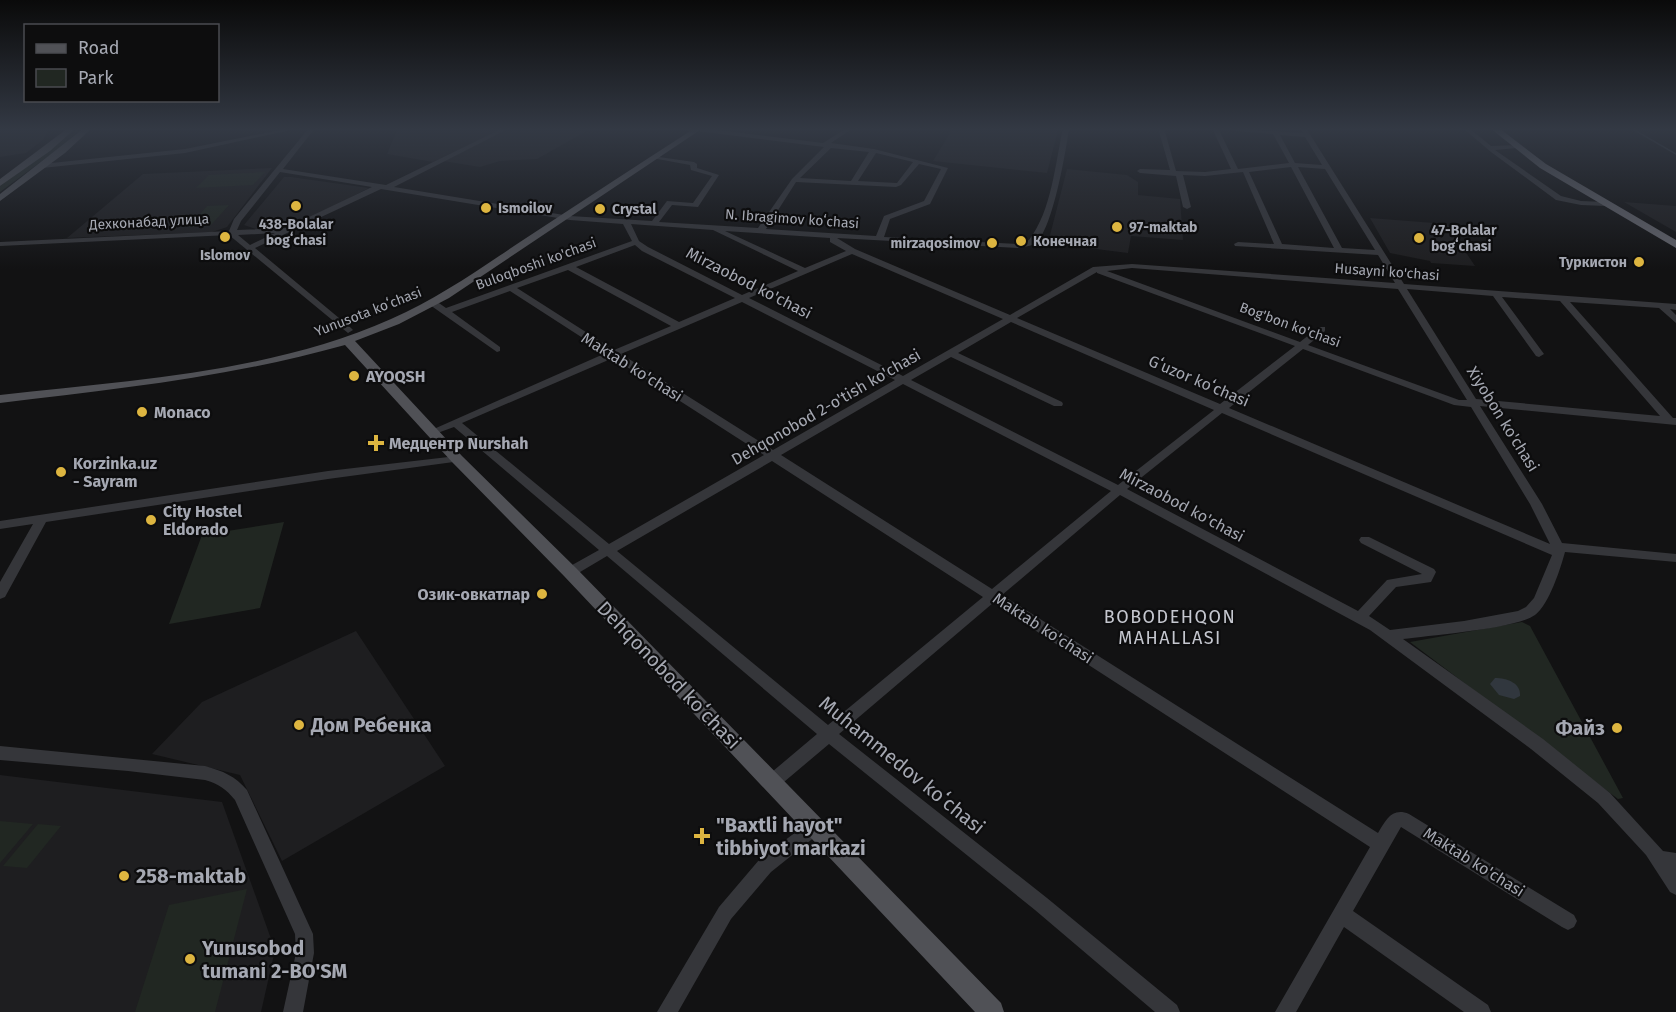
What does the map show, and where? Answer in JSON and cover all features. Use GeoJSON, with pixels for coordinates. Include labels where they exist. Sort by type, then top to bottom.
{"type":"FeatureCollection","features":[{"type":"Feature","properties":{"kind":"highway"},"geometry":{"type":"LineString","coordinates":[[1560,175],[1676,238]]}},
{"type":"Feature","properties":{"kind":"highway"},"geometry":{"type":"LineString","coordinates":[[1569,175],[1676,245]]}},
{"type":"Feature","properties":{"kind":"main road"},"geometry":{"type":"LineString","coordinates":[[0,198],[30,175]]}},
{"type":"Feature","properties":{"kind":"main road","name":"Yunusota koʻchasi"},"geometry":{"type":"LineString","coordinates":[[0,399],[217,371],[294,354],[347,335],[433,303],[622,175]]}},
{"type":"Feature","properties":{"kind":"main road","name":"Yunusota koʻchasi"},"geometry":{"type":"LineString","coordinates":[[0,390],[209,365],[268,353],[330,336],[347,335],[432,292],[626,175]]}},
{"type":"Feature","properties":{"kind":"main road","name":"Dehqonobod koʻchasi"},"geometry":{"type":"LineString","coordinates":[[347,335],[457,459],[570,572],[992,1012]]}},
{"type":"Feature","properties":{"kind":"street"},"geometry":{"type":"LineString","coordinates":[[231,233],[237,221],[275,175]]}},
{"type":"Feature","properties":{"kind":"street","name":"N. Ibragimov koʻchasi"},"geometry":{"type":"LineString","coordinates":[[309,175],[559,216],[879,239],[1018,246],[1035,239],[1050,200],[1055,175]]}},
{"type":"Feature","properties":{"kind":"street"},"geometry":{"type":"LineString","coordinates":[[249,248],[409,175]]}},
{"type":"Feature","properties":{"kind":"street"},"geometry":{"type":"LineString","coordinates":[[655,222],[670,203],[696,205],[716,175]]}},
{"type":"Feature","properties":{"kind":"street"},"geometry":{"type":"LineString","coordinates":[[761,230],[799,175]]}},
{"type":"Feature","properties":{"kind":"street"},"geometry":{"type":"LineString","coordinates":[[854,182],[858,175]]}},
{"type":"Feature","properties":{"kind":"street"},"geometry":{"type":"LineString","coordinates":[[794,180],[898,184],[906,175]]}},
{"type":"Feature","properties":{"kind":"street"},"geometry":{"type":"LineString","coordinates":[[879,239],[887,218],[927,202],[942,175]]}},
{"type":"Feature","properties":{"kind":"street"},"geometry":{"type":"LineString","coordinates":[[1176,175],[1187,207]]}},
{"type":"Feature","properties":{"kind":"street"},"geometry":{"type":"LineString","coordinates":[[1247,175],[1279,247]]}},
{"type":"Feature","properties":{"kind":"street"},"geometry":{"type":"LineString","coordinates":[[1299,175],[1340,251]]}},
{"type":"Feature","properties":{"kind":"street","name":"Xiyobon ko'chasi"},"geometry":{"type":"LineString","coordinates":[[1332,175],[1536,504],[1558,550]]}},
{"type":"Feature","properties":{"kind":"street"},"geometry":{"type":"LineString","coordinates":[[1528,175],[1559,198],[1581,203],[1611,204]]}},
{"type":"Feature","properties":{"kind":"street"},"geometry":{"type":"LineString","coordinates":[[626,222],[636,242]]}},
{"type":"Feature","properties":{"kind":"street"},"geometry":{"type":"LineString","coordinates":[[237,225],[244,233]]}},
{"type":"Feature","properties":{"kind":"street"},"geometry":{"type":"LineString","coordinates":[[719,227],[717,230],[804,272]]}},
{"type":"Feature","properties":{"kind":"street"},"geometry":{"type":"LineString","coordinates":[[231,233],[288,230]]}},
{"type":"Feature","properties":{"kind":"street","name":"Дехконабад улица"},"geometry":{"type":"LineString","coordinates":[[0,244],[231,233],[347,335]]}},
{"type":"Feature","properties":{"kind":"street","name":"Gʻuzor koʻchasi"},"geometry":{"type":"LineString","coordinates":[[834,236],[833,240],[852,251],[1558,550],[1675,559]]}},
{"type":"Feature","properties":{"kind":"street","name":"Buloqboshi ko'chasi"},"geometry":{"type":"LineString","coordinates":[[445,312],[636,242]]}},
{"type":"Feature","properties":{"kind":"street","name":"Mirzaobod ko'chasi"},"geometry":{"type":"LineString","coordinates":[[636,242],[1360,616],[1389,635],[1588,784],[1668,860],[1676,886]]}},
{"type":"Feature","properties":{"kind":"street"},"geometry":{"type":"LineString","coordinates":[[1238,244],[1381,253]]}},
{"type":"Feature","properties":{"kind":"street"},"geometry":{"type":"LineString","coordinates":[[432,432],[852,251]]}},
{"type":"Feature","properties":{"kind":"street"},"geometry":{"type":"LineString","coordinates":[[568,266],[676,325]]}},
{"type":"Feature","properties":{"kind":"street","name":"Husayni ko'chasi"},"geometry":{"type":"LineString","coordinates":[[1096,269],[1132,266],[1676,307]]}},
{"type":"Feature","properties":{"kind":"street","name":"Dehqonobod 2-o'tish ko'chasi"},"geometry":{"type":"LineString","coordinates":[[570,572],[1096,269]]}},
{"type":"Feature","properties":{"kind":"street","name":"Bog'bon ko'chasi"},"geometry":{"type":"LineString","coordinates":[[1096,269],[1458,403],[1674,423]]}},
{"type":"Feature","properties":{"kind":"street","name":"Maktab ko'chasi"},"geometry":{"type":"LineString","coordinates":[[508,287],[1382,845],[1394,822],[1403,819],[1568,921]]}},
{"type":"Feature","properties":{"kind":"street"},"geometry":{"type":"LineString","coordinates":[[1494,293],[1539,354]]}},
{"type":"Feature","properties":{"kind":"street"},"geometry":{"type":"LineString","coordinates":[[1562,298],[1674,423]]}},
{"type":"Feature","properties":{"kind":"street"},"geometry":{"type":"LineString","coordinates":[[433,303],[497,349]]}},
{"type":"Feature","properties":{"kind":"street"},"geometry":{"type":"LineString","coordinates":[[1661,305],[1676,320]]}},
{"type":"Feature","properties":{"kind":"street"},"geometry":{"type":"LineString","coordinates":[[772,782],[1119,490],[1322,328]]}},
{"type":"Feature","properties":{"kind":"street"},"geometry":{"type":"LineString","coordinates":[[951,352],[1058,404]]}},
{"type":"Feature","properties":{"kind":"street","name":"Muhammedov koʻchasi"},"geometry":{"type":"LineString","coordinates":[[455,422],[830,735],[1041,904],[1170,1012]]}},
{"type":"Feature","properties":{"kind":"street"},"geometry":{"type":"LineString","coordinates":[[0,525],[328,475],[457,459]]}},
{"type":"Feature","properties":{"kind":"street"},"geometry":{"type":"LineString","coordinates":[[0,594],[42,518]]}},
{"type":"Feature","properties":{"kind":"street"},"geometry":{"type":"LineString","coordinates":[[1360,616],[1392,583],[1426,579],[1429,572],[1365,540]]}},
{"type":"Feature","properties":{"kind":"street"},"geometry":{"type":"LineString","coordinates":[[1389,635],[1509,619],[1530,612],[1538,603],[1558,550]]}},
{"type":"Feature","properties":{"kind":"street"},"geometry":{"type":"LineString","coordinates":[[0,753],[206,773],[232,784],[242,795],[304,934],[305,953],[292,1012]]}},
{"type":"Feature","properties":{"kind":"street"},"geometry":{"type":"LineString","coordinates":[[668,1012],[725,913],[765,866],[815,827]]}},
{"type":"Feature","properties":{"kind":"street"},"geometry":{"type":"LineString","coordinates":[[1285,1012],[1382,845]]}},
{"type":"Feature","properties":{"kind":"street"},"geometry":{"type":"LineString","coordinates":[[1342,915],[1481,1012]]}},
{"type":"Feature","properties":{"kind":"shaded area"},"geometry":{"type":"Polygon","coordinates":[[[142,175],[266,175],[227,227],[212,232],[67,238],[142,175]]]}},
{"type":"Feature","properties":{"kind":"shaded area"},"geometry":{"type":"Polygon","coordinates":[[[1065,175],[1127,175],[1138,182],[1138,195],[1180,199],[1183,240],[1131,236],[1128,253],[1048,243],[1065,175]]]}},
{"type":"Feature","properties":{"kind":"shaded area","name":"438-Bolalar bogʻchasi"},"geometry":{"type":"Polygon","coordinates":[[[284,177],[369,188],[298,224],[256,229],[244,225],[284,177]]]}},
{"type":"Feature","properties":{"kind":"shaded area"},"geometry":{"type":"Polygon","coordinates":[[[1624,202],[1676,206],[1676,232],[1624,202]]]}},
{"type":"Feature","properties":{"kind":"shaded area","name":"47-Bolalar bogʻchasi"},"geometry":{"type":"Polygon","coordinates":[[[1370,218],[1447,224],[1475,266],[1431,263],[1390,253],[1370,218]]]}},
{"type":"Feature","properties":{"kind":"shaded area","name":"Дом Ребенка"},"geometry":{"type":"Polygon","coordinates":[[[356,631],[445,766],[282,861],[240,775],[152,754],[202,702],[356,631]]]}},
{"type":"Feature","properties":{"kind":"shaded area"},"geometry":{"type":"Polygon","coordinates":[[[1495,678],[1512,682],[1520,691],[1520,696],[1514,699],[1499,695],[1490,684],[1495,678]]]}},
{"type":"Feature","properties":{"kind":"shaded area","name":"258-maktab"},"geometry":{"type":"Polygon","coordinates":[[[0,775],[222,802],[275,950],[261,1012],[0,1012],[0,775]]]}},
{"type":"Feature","properties":{"kind":"green space"},"geometry":{"type":"Polygon","coordinates":[[[15,175],[23,175],[0,192],[0,186],[15,175]]]}},
{"type":"Feature","properties":{"kind":"green space"},"geometry":{"type":"Polygon","coordinates":[[[209,175],[262,175],[253,185],[196,188],[209,175]]]}},
{"type":"Feature","properties":{"kind":"green space"},"geometry":{"type":"Polygon","coordinates":[[[229,205],[211,225],[189,227],[207,206],[229,205]]]}},
{"type":"Feature","properties":{"kind":"green space"},"geometry":{"type":"Polygon","coordinates":[[[284,522],[260,608],[169,624],[202,535],[284,522]]]}},
{"type":"Feature","properties":{"kind":"green space"},"geometry":{"type":"Polygon","coordinates":[[[1522,622],[1530,626],[1623,798],[1618,799],[1410,642],[1522,622]]]}},
{"type":"Feature","properties":{"kind":"green space"},"geometry":{"type":"Polygon","coordinates":[[[0,821],[33,824],[0,863],[0,821]]]}},
{"type":"Feature","properties":{"kind":"green space"},"geometry":{"type":"Polygon","coordinates":[[[38,824],[61,826],[27,868],[3,866],[38,824]]]}},
{"type":"Feature","properties":{"kind":"green space","name":"Yunusobod tumani 2-BO'SM"},"geometry":{"type":"Polygon","coordinates":[[[247,889],[215,1012],[135,1012],[169,905],[247,889]]]}},
{"type":"Feature","properties":{"kind":"place","name":"438-Bolalar bogʻchasi"},"geometry":{"type":"Point","coordinates":[296,206]}},
{"type":"Feature","properties":{"kind":"place","name":"Ismoilov"},"geometry":{"type":"Point","coordinates":[486,208]}},
{"type":"Feature","properties":{"kind":"place","name":"Crystal"},"geometry":{"type":"Point","coordinates":[600,209]}},
{"type":"Feature","properties":{"kind":"place","name":"97-maktab"},"geometry":{"type":"Point","coordinates":[1117,227]}},
{"type":"Feature","properties":{"kind":"place","name":"Islomov"},"geometry":{"type":"Point","coordinates":[225,237]}},
{"type":"Feature","properties":{"kind":"place","name":"47-Bolalar bogʻchasi"},"geometry":{"type":"Point","coordinates":[1419,238]}},
{"type":"Feature","properties":{"kind":"place","name":"Конечная"},"geometry":{"type":"Point","coordinates":[1021,241]}},
{"type":"Feature","properties":{"kind":"place","name":"mirzaqosimov"},"geometry":{"type":"Point","coordinates":[992,243]}},
{"type":"Feature","properties":{"kind":"place","name":"Туркистон"},"geometry":{"type":"Point","coordinates":[1639,262]}},
{"type":"Feature","properties":{"kind":"place","name":"AYOQSH"},"geometry":{"type":"Point","coordinates":[354,376]}},
{"type":"Feature","properties":{"kind":"place","name":"Monaco"},"geometry":{"type":"Point","coordinates":[142,412]}},
{"type":"Feature","properties":{"kind":"place","name":"Медцентр Nurshah"},"geometry":{"type":"Point","coordinates":[376,443]}},
{"type":"Feature","properties":{"kind":"place","name":"Korzinka.uz - Sayram"},"geometry":{"type":"Point","coordinates":[61,472]}},
{"type":"Feature","properties":{"kind":"place","name":"City Hostel Eldorado"},"geometry":{"type":"Point","coordinates":[151,520]}},
{"type":"Feature","properties":{"kind":"place","name":"Озик-овкатлар"},"geometry":{"type":"Point","coordinates":[542,594]}},
{"type":"Feature","properties":{"kind":"place","name":"Дом Ребенка"},"geometry":{"type":"Point","coordinates":[299,725]}},
{"type":"Feature","properties":{"kind":"place","name":"Файз"},"geometry":{"type":"Point","coordinates":[1617,728]}},
{"type":"Feature","properties":{"kind":"place","name":"\"Baxtli hayot\" tibbiyot markazi"},"geometry":{"type":"Point","coordinates":[702,836]}},
{"type":"Feature","properties":{"kind":"place","name":"258-maktab"},"geometry":{"type":"Point","coordinates":[124,876]}},
{"type":"Feature","properties":{"kind":"place","name":"Yunusobod tumani 2-BO'SM"},"geometry":{"type":"Point","coordinates":[190,959]}},
{"type":"Feature","properties":{"kind":"district","name":"BOBODEHQON MAHALLASI"},"geometry":{"type":"Point","coordinates":[1170,627]}}]}
